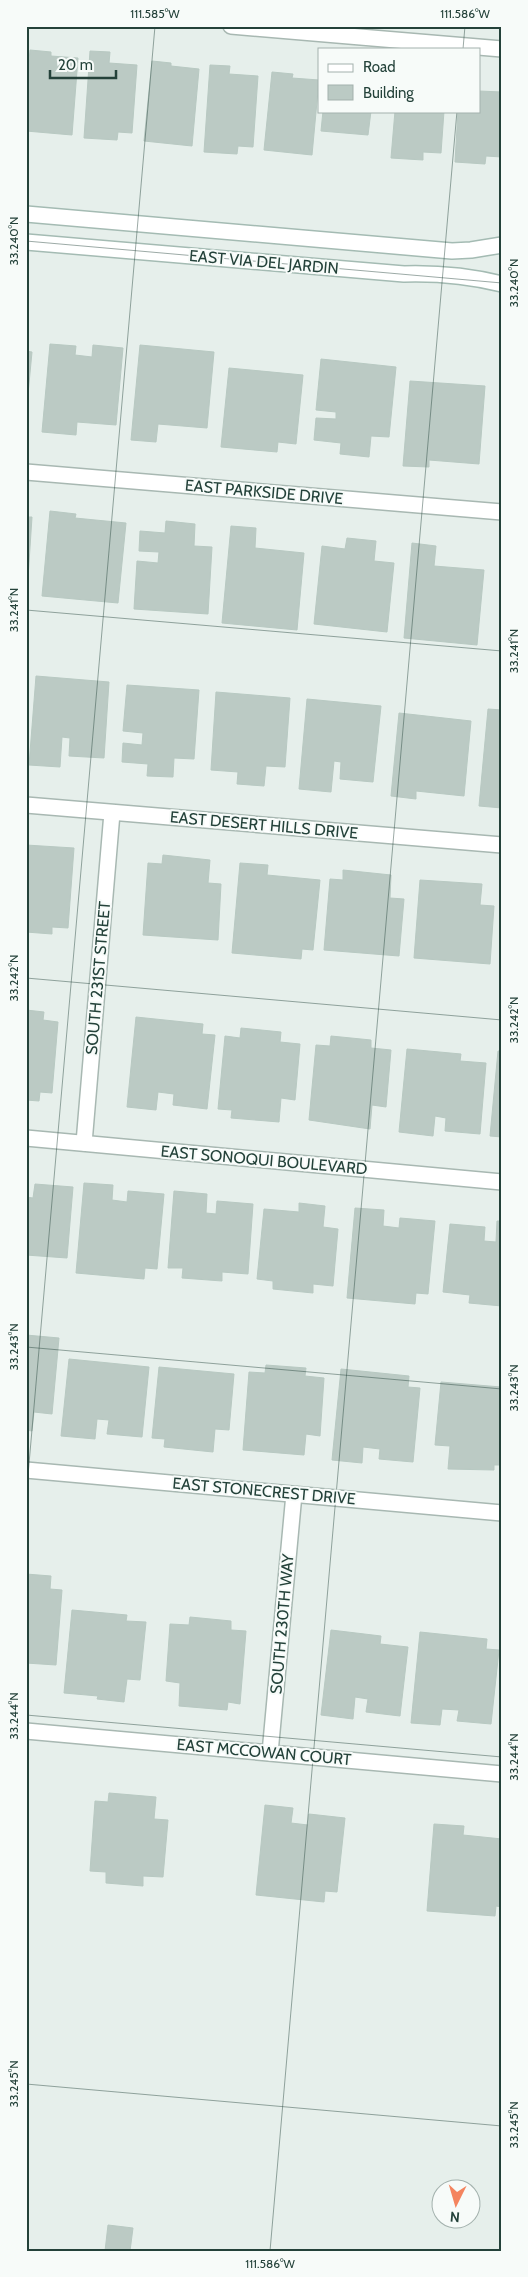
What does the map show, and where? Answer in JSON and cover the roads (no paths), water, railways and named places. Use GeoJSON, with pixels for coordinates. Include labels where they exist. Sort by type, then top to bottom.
{"type":"FeatureCollection","features":[{"type":"Feature","properties":{"kind":"street"},"geometry":{"type":"LineString","coordinates":[[231,26],[502,49]]}},
{"type":"Feature","properties":{"kind":"street","name":"EAST VIA DEL JARDIN"},"geometry":{"type":"LineString","coordinates":[[26,214],[452,250],[472,250],[502,245]]}},
{"type":"Feature","properties":{"kind":"street","name":"EAST VIA DEL JARDIN"},"geometry":{"type":"LineString","coordinates":[[26,242],[396,273],[436,273],[471,276],[502,284]]}},
{"type":"Feature","properties":{"kind":"street","name":"EAST PARKSIDE DRIVE"},"geometry":{"type":"LineString","coordinates":[[26,472],[502,512]]}},
{"type":"Feature","properties":{"kind":"street","name":"EAST DESERT HILLS DRIVE"},"geometry":{"type":"LineString","coordinates":[[26,805],[502,845]]}},
{"type":"Feature","properties":{"kind":"street","name":"SOUTH 231ST STREET"},"geometry":{"type":"LineString","coordinates":[[84,1143],[112,813]]}},
{"type":"Feature","properties":{"kind":"street","name":"EAST SONOQUI BOULEVARD"},"geometry":{"type":"LineString","coordinates":[[26,1138],[502,1182]]}},
{"type":"Feature","properties":{"kind":"street","name":"EAST STONECREST DRIVE"},"geometry":{"type":"LineString","coordinates":[[26,1470],[502,1513]]}},
{"type":"Feature","properties":{"kind":"street","name":"SOUTH 230TH WAY"},"geometry":{"type":"LineString","coordinates":[[270,1753],[294,1494]]}},
{"type":"Feature","properties":{"kind":"street","name":"EAST MCCOWAN COURT"},"geometry":{"type":"LineString","coordinates":[[26,1730],[502,1774]]}}]}
